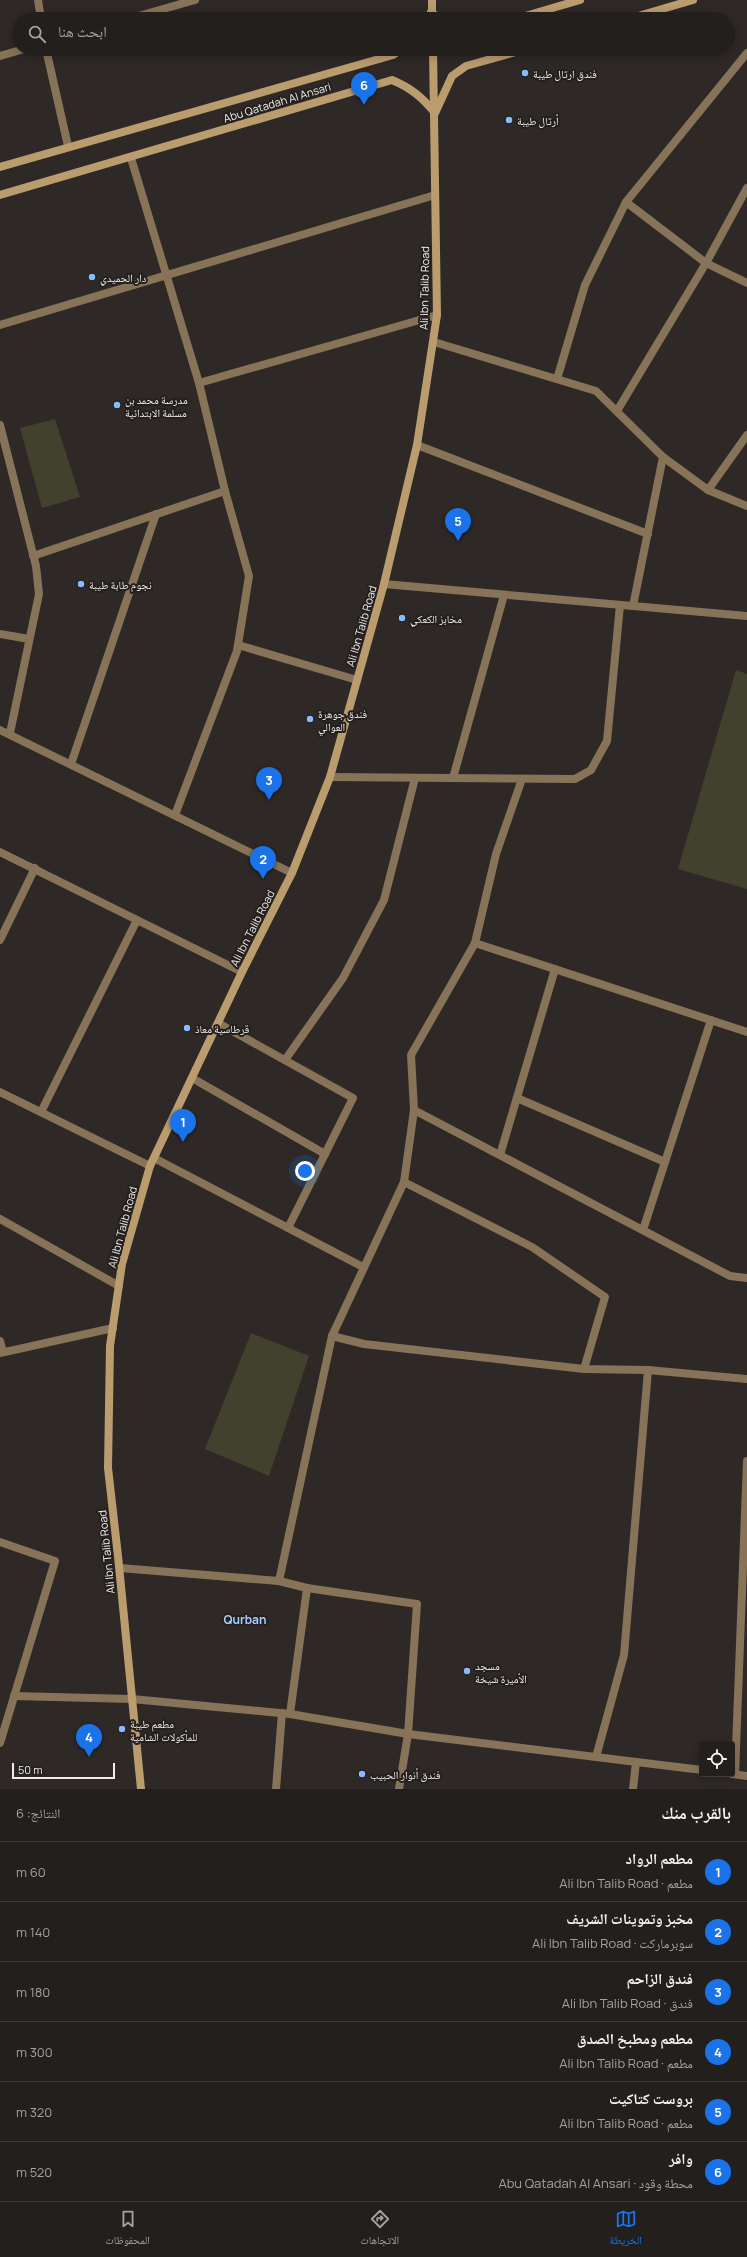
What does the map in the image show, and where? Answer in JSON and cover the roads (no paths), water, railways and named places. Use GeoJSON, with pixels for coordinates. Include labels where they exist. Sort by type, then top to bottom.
{"type":"FeatureCollection","features":[{"type":"Feature","properties":{"kind":"main road"},"geometry":{"type":"LineString","coordinates":[[432,0],[432,12]]}},
{"type":"Feature","properties":{"kind":"main road"},"geometry":{"type":"LineString","coordinates":[[539,12],[580,0]]}},
{"type":"Feature","properties":{"kind":"main road"},"geometry":{"type":"LineString","coordinates":[[652,12],[694,0]]}},
{"type":"Feature","properties":{"kind":"main road","name":"Abu Qatadah Al Ansari"},"geometry":{"type":"LineString","coordinates":[[0,167],[68,146],[393,56]]}},
{"type":"Feature","properties":{"kind":"main road","name":"Ali Ibn Talib Road"},"geometry":{"type":"LineString","coordinates":[[139,1787],[120,1568],[108,1468],[110,1346],[122,1264],[150,1166],[242,972],[292,873],[330,777],[384,584],[417,446],[437,315],[433,56]]}},
{"type":"Feature","properties":{"kind":"main road"},"geometry":{"type":"LineString","coordinates":[[435,113],[452,76],[466,66],[501,56]]}},
{"type":"Feature","properties":{"kind":"main road","name":"Abu Qatadah Al Ansari"},"geometry":{"type":"LineString","coordinates":[[0,195],[131,158],[392,80],[410,87],[425,100],[435,113]]}},
{"type":"Feature","properties":{"kind":"street"},"geometry":{"type":"LineString","coordinates":[[38,0],[40,12]]}},
{"type":"Feature","properties":{"kind":"street"},"geometry":{"type":"LineString","coordinates":[[153,12],[195,0]]}},
{"type":"Feature","properties":{"kind":"street"},"geometry":{"type":"LineString","coordinates":[[0,56],[12,52]]}},
{"type":"Feature","properties":{"kind":"street"},"geometry":{"type":"LineString","coordinates":[[48,56],[68,146]]}},
{"type":"Feature","properties":{"kind":"street"},"geometry":{"type":"LineString","coordinates":[[557,379],[585,285],[626,202],[746,57]]}},
{"type":"Feature","properties":{"kind":"street"},"geometry":{"type":"LineString","coordinates":[[131,158],[199,382],[225,491],[250,576],[238,645],[175,815]]}},
{"type":"Feature","properties":{"kind":"street"},"geometry":{"type":"LineString","coordinates":[[617,411],[706,263],[747,188]]}},
{"type":"Feature","properties":{"kind":"street"},"geometry":{"type":"LineString","coordinates":[[0,325],[435,195]]}},
{"type":"Feature","properties":{"kind":"street"},"geometry":{"type":"LineString","coordinates":[[626,202],[706,263],[747,283]]}},
{"type":"Feature","properties":{"kind":"street"},"geometry":{"type":"LineString","coordinates":[[199,382],[437,315]]}},
{"type":"Feature","properties":{"kind":"street"},"geometry":{"type":"LineString","coordinates":[[434,342],[596,391],[663,458],[708,490],[747,506]]}},
{"type":"Feature","properties":{"kind":"street"},"geometry":{"type":"LineString","coordinates":[[0,425],[33,556],[39,594],[10,733]]}},
{"type":"Feature","properties":{"kind":"street"},"geometry":{"type":"LineString","coordinates":[[708,490],[747,435]]}},
{"type":"Feature","properties":{"kind":"street"},"geometry":{"type":"LineString","coordinates":[[417,446],[648,534]]}},
{"type":"Feature","properties":{"kind":"street"},"geometry":{"type":"LineString","coordinates":[[633,606],[663,458]]}},
{"type":"Feature","properties":{"kind":"street"},"geometry":{"type":"LineString","coordinates":[[33,556],[225,491]]}},
{"type":"Feature","properties":{"kind":"street"},"geometry":{"type":"LineString","coordinates":[[71,764],[156,514]]}},
{"type":"Feature","properties":{"kind":"street"},"geometry":{"type":"LineString","coordinates":[[384,584],[747,616]]}},
{"type":"Feature","properties":{"kind":"street"},"geometry":{"type":"LineString","coordinates":[[453,778],[504,595]]}},
{"type":"Feature","properties":{"kind":"street"},"geometry":{"type":"LineString","coordinates":[[330,777],[575,779],[591,770],[607,741],[620,605]]}},
{"type":"Feature","properties":{"kind":"street"},"geometry":{"type":"LineString","coordinates":[[0,634],[29,639]]}},
{"type":"Feature","properties":{"kind":"street"},"geometry":{"type":"LineString","coordinates":[[238,645],[357,680]]}},
{"type":"Feature","properties":{"kind":"street"},"geometry":{"type":"LineString","coordinates":[[0,730],[10,733],[292,873]]}},
{"type":"Feature","properties":{"kind":"street"},"geometry":{"type":"LineString","coordinates":[[285,1060],[343,978],[384,900],[415,778]]}},
{"type":"Feature","properties":{"kind":"street"},"geometry":{"type":"LineString","coordinates":[[278,1581],[332,1336],[404,1182],[414,1110],[410,1055],[475,943],[496,854],[522,779]]}},
{"type":"Feature","properties":{"kind":"street"},"geometry":{"type":"LineString","coordinates":[[0,852],[35,868],[242,972]]}},
{"type":"Feature","properties":{"kind":"street"},"geometry":{"type":"LineString","coordinates":[[0,940],[35,868]]}},
{"type":"Feature","properties":{"kind":"street"},"geometry":{"type":"LineString","coordinates":[[41,1112],[137,920]]}},
{"type":"Feature","properties":{"kind":"street"},"geometry":{"type":"LineString","coordinates":[[475,943],[747,1032]]}},
{"type":"Feature","properties":{"kind":"street"},"geometry":{"type":"LineString","coordinates":[[500,1155],[555,969]]}},
{"type":"Feature","properties":{"kind":"street"},"geometry":{"type":"LineString","coordinates":[[643,1230],[711,1020]]}},
{"type":"Feature","properties":{"kind":"street"},"geometry":{"type":"LineString","coordinates":[[218,1023],[353,1098],[288,1228]]}},
{"type":"Feature","properties":{"kind":"street"},"geometry":{"type":"LineString","coordinates":[[192,1078],[325,1154]]}},
{"type":"Feature","properties":{"kind":"street"},"geometry":{"type":"LineString","coordinates":[[0,1092],[150,1166]]}},
{"type":"Feature","properties":{"kind":"street"},"geometry":{"type":"LineString","coordinates":[[517,1098],[665,1162]]}},
{"type":"Feature","properties":{"kind":"street"},"geometry":{"type":"LineString","coordinates":[[414,1110],[730,1276],[747,1278]]}},
{"type":"Feature","properties":{"kind":"street"},"geometry":{"type":"LineString","coordinates":[[154,1158],[363,1267]]}},
{"type":"Feature","properties":{"kind":"street"},"geometry":{"type":"LineString","coordinates":[[404,1182],[532,1247],[605,1297],[584,1369]]}},
{"type":"Feature","properties":{"kind":"street"},"geometry":{"type":"LineString","coordinates":[[0,1220],[119,1286]]}},
{"type":"Feature","properties":{"kind":"street"},"geometry":{"type":"LineString","coordinates":[[0,1341],[2,1353],[113,1328]]}},
{"type":"Feature","properties":{"kind":"street"},"geometry":{"type":"LineString","coordinates":[[332,1336],[364,1344],[584,1369],[648,1370],[747,1379]]}},
{"type":"Feature","properties":{"kind":"street"},"geometry":{"type":"LineString","coordinates":[[596,1757],[624,1655],[648,1370]]}},
{"type":"Feature","properties":{"kind":"street"},"geometry":{"type":"LineString","coordinates":[[735,1741],[747,1461]]}},
{"type":"Feature","properties":{"kind":"street"},"geometry":{"type":"LineString","coordinates":[[0,1542],[55,1561],[0,1743]]}},
{"type":"Feature","properties":{"kind":"street"},"geometry":{"type":"LineString","coordinates":[[120,1568],[278,1581],[307,1588],[417,1604],[408,1734],[399,1789]]}},
{"type":"Feature","properties":{"kind":"street"},"geometry":{"type":"LineString","coordinates":[[276,1789],[286,1714],[307,1588]]}},
{"type":"Feature","properties":{"kind":"street"},"geometry":{"type":"LineString","coordinates":[[14,1696],[132,1699],[286,1714],[408,1734],[699,1770]]}},
{"type":"Feature","properties":{"kind":"street"},"geometry":{"type":"LineString","coordinates":[[633,1789],[636,1762]]}},
{"type":"Feature","properties":{"kind":"street"},"geometry":{"type":"LineString","coordinates":[[735,1774],[747,1776]]}},
{"type":"Feature","properties":{"kind":"place","name":"فندق ارتال طيبة"},"geometry":{"type":"Point","coordinates":[525,73]}},
{"type":"Feature","properties":{"kind":"place","name":"وافر"},"geometry":{"type":"Point","coordinates":[364,105]}},
{"type":"Feature","properties":{"kind":"place","name":"أرتال طيبة"},"geometry":{"type":"Point","coordinates":[509,120]}},
{"type":"Feature","properties":{"kind":"place","name":"دار الحميدي"},"geometry":{"type":"Point","coordinates":[92,277]}},
{"type":"Feature","properties":{"kind":"place","name":"مدرسة محمد بن مسلمة الابتدائية"},"geometry":{"type":"Point","coordinates":[117,405]}},
{"type":"Feature","properties":{"kind":"place","name":"بروست كتاكيت"},"geometry":{"type":"Point","coordinates":[458,541]}},
{"type":"Feature","properties":{"kind":"place","name":"نجوم طابة طيبة"},"geometry":{"type":"Point","coordinates":[81,584]}},
{"type":"Feature","properties":{"kind":"place","name":"مخابز الكعكي"},"geometry":{"type":"Point","coordinates":[402,618]}},
{"type":"Feature","properties":{"kind":"place","name":"فندق جوهرة العوالي"},"geometry":{"type":"Point","coordinates":[310,719]}},
{"type":"Feature","properties":{"kind":"place","name":"فندق الزاحم"},"geometry":{"type":"Point","coordinates":[269,800]}},
{"type":"Feature","properties":{"kind":"place","name":"مخبز وتموينات الشريف"},"geometry":{"type":"Point","coordinates":[263,879]}},
{"type":"Feature","properties":{"kind":"place","name":"قرطاسية معاذ"},"geometry":{"type":"Point","coordinates":[187,1028]}},
{"type":"Feature","properties":{"kind":"place","name":"مطعم الرواد"},"geometry":{"type":"Point","coordinates":[183,1142]}},
{"type":"Feature","properties":{"kind":"place","name":"مسجد الأميرة شيخة"},"geometry":{"type":"Point","coordinates":[467,1671]}},
{"type":"Feature","properties":{"kind":"place","name":"مطعم طيبة للمأكولات الشامية"},"geometry":{"type":"Point","coordinates":[122,1729]}},
{"type":"Feature","properties":{"kind":"place","name":"مطعم ومطبخ الصدق"},"geometry":{"type":"Point","coordinates":[89,1757]}},
{"type":"Feature","properties":{"kind":"place","name":"فندق أنوار الحبيب"},"geometry":{"type":"Point","coordinates":[362,1774]}},
{"type":"Feature","properties":{"kind":"district","name":"Qurban"},"geometry":{"type":"Point","coordinates":[245,1619]}}]}
